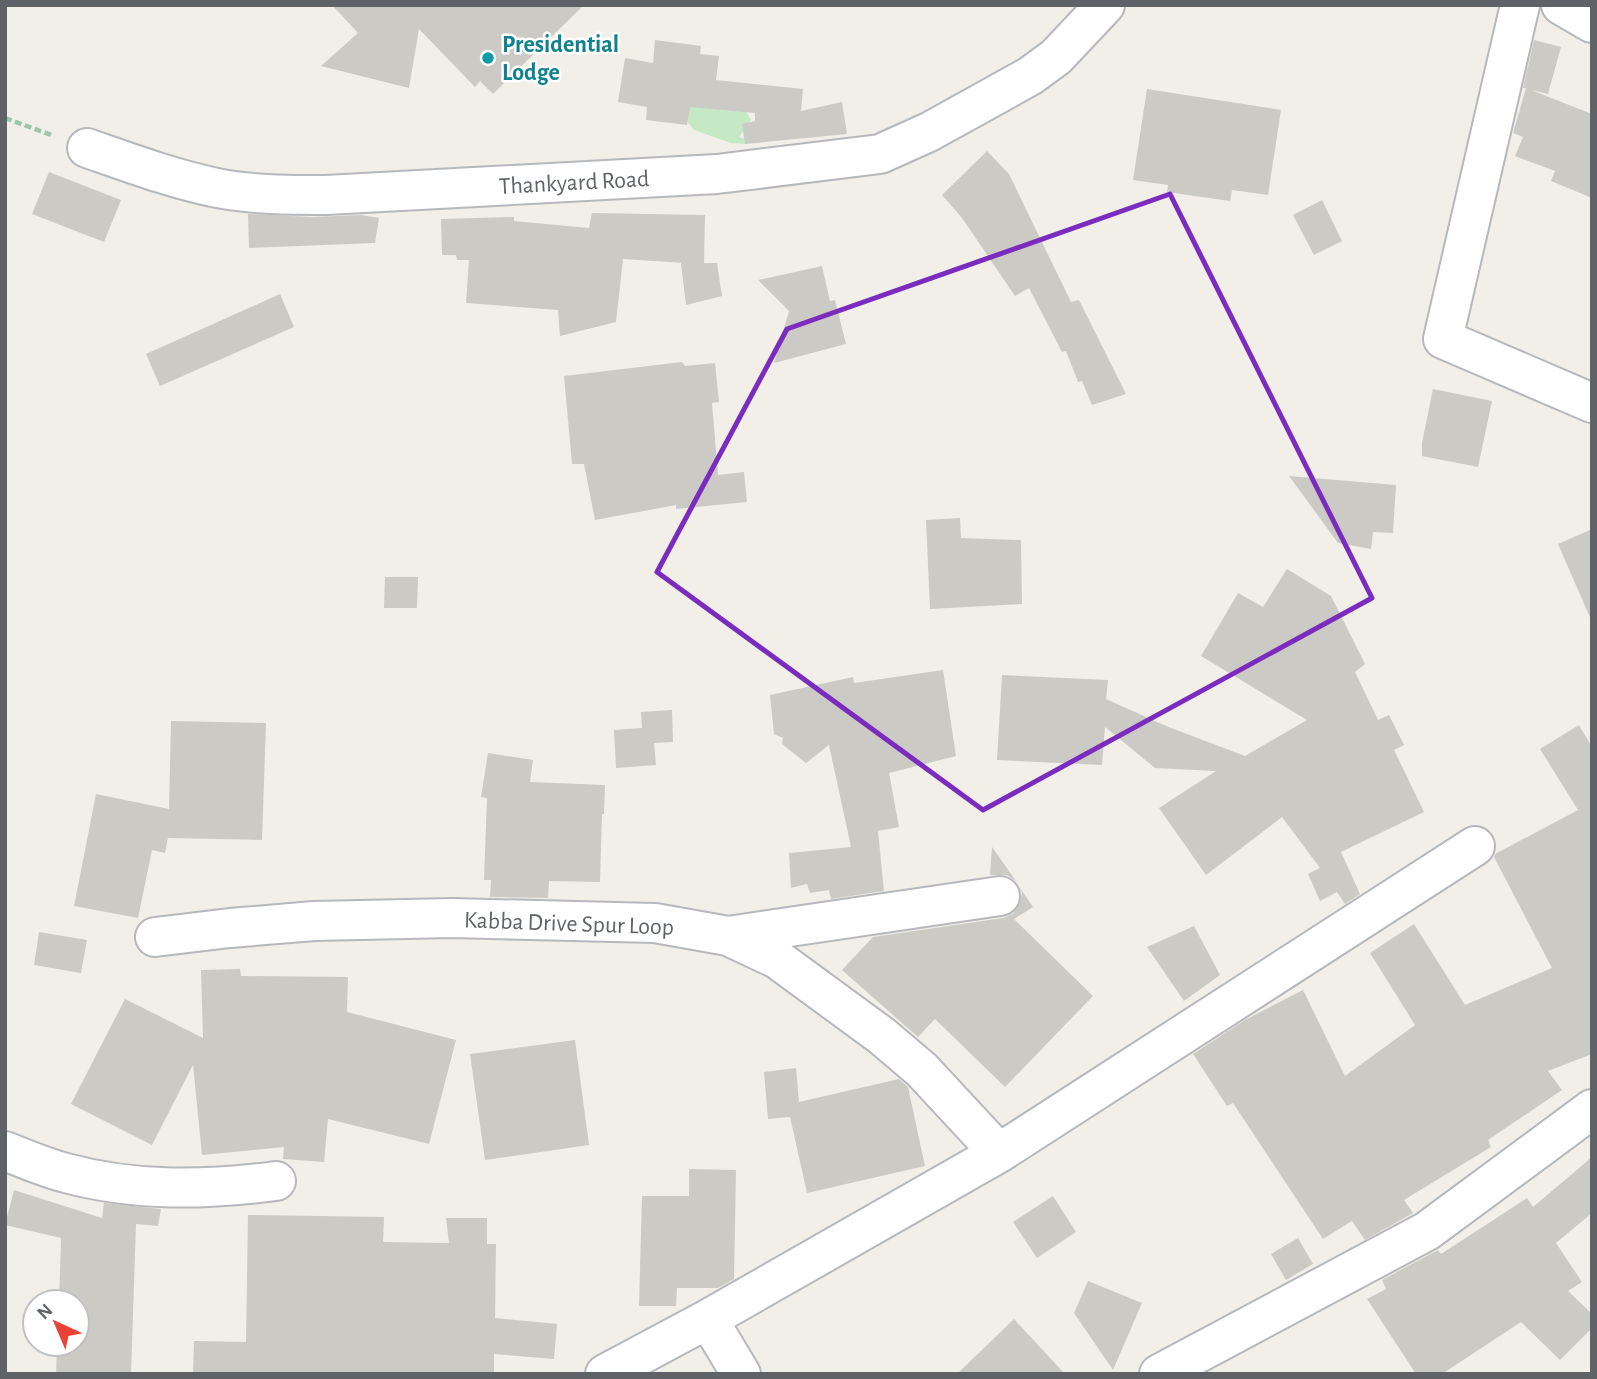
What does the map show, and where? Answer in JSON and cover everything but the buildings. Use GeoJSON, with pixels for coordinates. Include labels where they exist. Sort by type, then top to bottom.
{"type":"FeatureCollection","features":[{"type":"Feature","properties":{"kind":"street","name":"Thankyard Road"},"geometry":{"type":"LineString","coordinates":[[87,148],[151,170],[219,188],[278,194],[326,195],[717,174],[880,154],[929,132],[1030,76],[1056,57],[1105,5]]}},
{"type":"Feature","properties":{"kind":"street"},"geometry":{"type":"LineString","coordinates":[[1520,5],[1443,339],[1592,402]]}},
{"type":"Feature","properties":{"kind":"street"},"geometry":{"type":"LineString","coordinates":[[1561,5],[1592,23]]}},
{"type":"Feature","properties":{"kind":"street"},"geometry":{"type":"LineString","coordinates":[[605,1374],[708,1319],[999,1153],[1475,846]]}},
{"type":"Feature","properties":{"kind":"street"},"geometry":{"type":"LineString","coordinates":[[727,936],[1000,896]]}},
{"type":"Feature","properties":{"kind":"street","name":"Kabba Drive Spur Loop"},"geometry":{"type":"LineString","coordinates":[[155,937],[314,921],[452,918],[655,923],[727,936],[777,959],[882,1035],[922,1070],[999,1153]]}},
{"type":"Feature","properties":{"kind":"street"},"geometry":{"type":"LineString","coordinates":[[1159,1374],[1427,1231],[1592,1110]]}},
{"type":"Feature","properties":{"kind":"street"},"geometry":{"type":"LineString","coordinates":[[5,1151],[64,1173],[100,1181],[150,1187],[200,1188],[276,1181]]}},
{"type":"Feature","properties":{"kind":"street"},"geometry":{"type":"LineString","coordinates":[[708,1319],[741,1374]]}},
{"type":"Feature","properties":{"kind":"path"},"geometry":{"type":"LineString","coordinates":[[5,118],[87,148]]}},
{"type":"Feature","properties":{"kind":"highlighted area"},"geometry":{"type":"Polygon","coordinates":[[[1170,194],[1372,598],[983,810],[657,572],[787,329],[1170,194]]]}},
{"type":"Feature","properties":{"kind":"green space"},"geometry":{"type":"Polygon","coordinates":[[[688,84],[741,102],[751,120],[739,137],[749,140],[745,144],[731,143],[694,130],[680,112],[688,84]]]}},
{"type":"Feature","properties":{"kind":"place","name":"Presidential Lodge"},"geometry":{"type":"Point","coordinates":[488,58]}}]}
